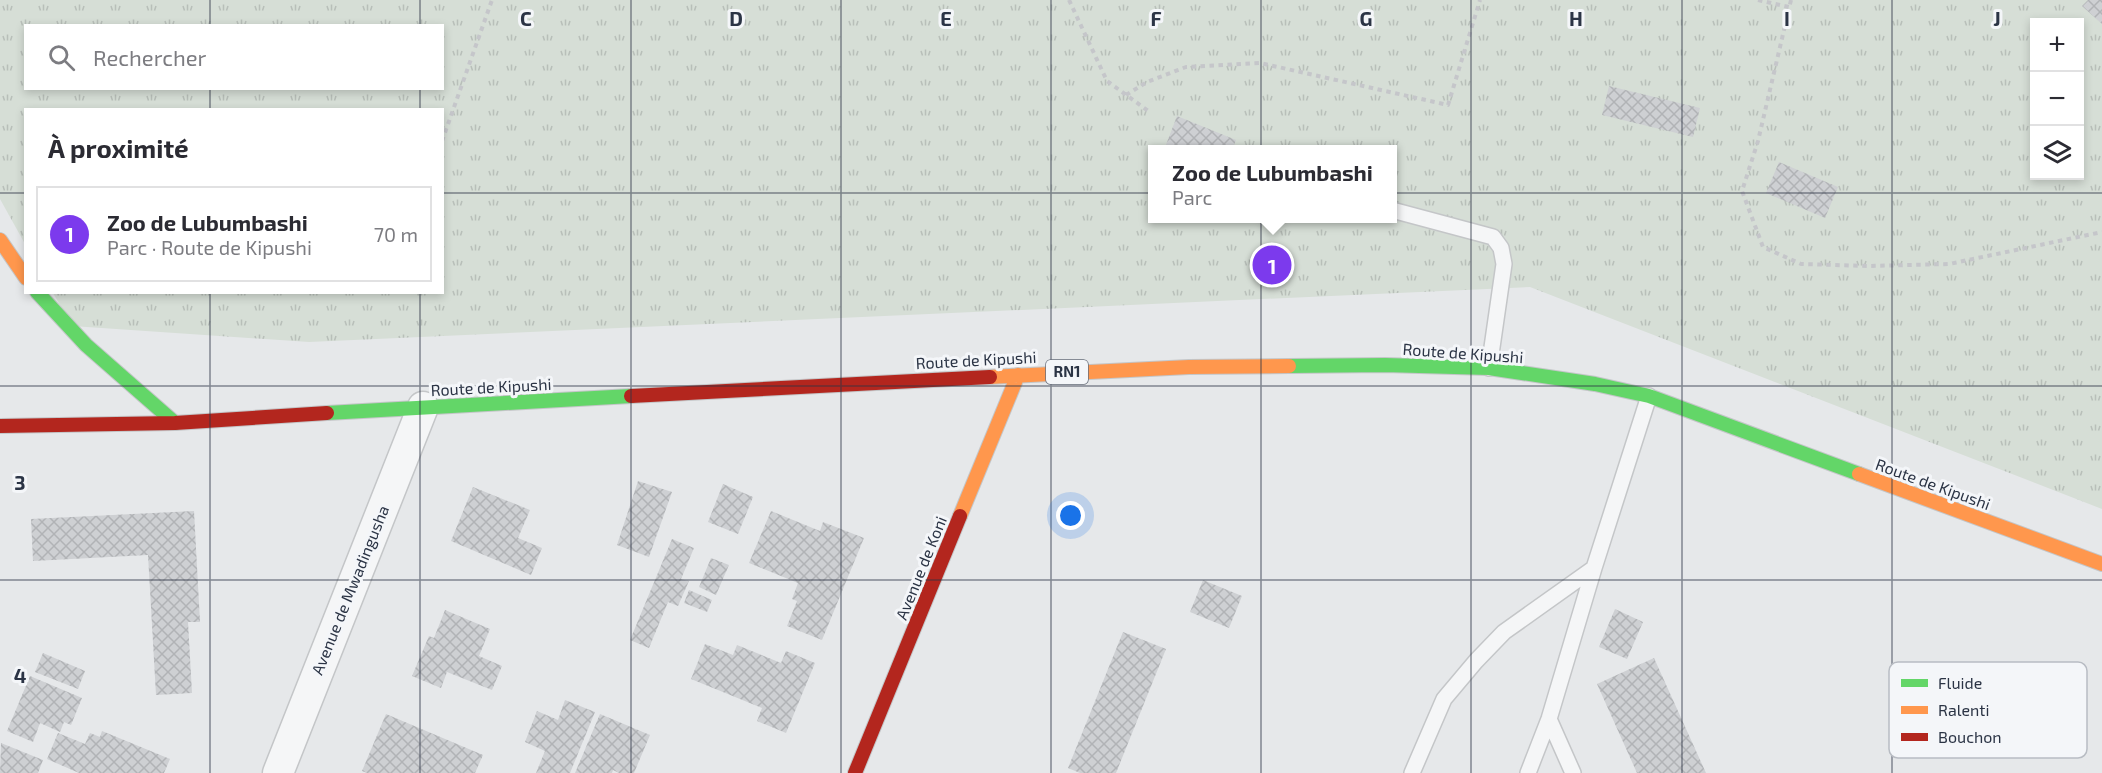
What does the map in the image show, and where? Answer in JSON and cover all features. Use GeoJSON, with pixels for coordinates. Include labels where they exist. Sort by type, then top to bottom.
{"type":"FeatureCollection","features":[{"type":"Feature","properties":{"kind":"main road"},"geometry":{"type":"LineString","coordinates":[[0,240],[24,275]]}},
{"type":"Feature","properties":{"kind":"main road"},"geometry":{"type":"LineString","coordinates":[[39,294],[56,316],[84,344],[175,423]]}},
{"type":"Feature","properties":{"kind":"main road","name":"Route de Kipushi"},"geometry":{"type":"LineString","coordinates":[[0,426],[175,423],[423,407],[1188,367],[1385,365],[1489,368],[1595,384],[1649,396],[2102,564]]}},
{"type":"Feature","properties":{"kind":"main road","name":"Avenue de Koni"},"geometry":{"type":"LineString","coordinates":[[855,773],[1018,375]]}},
{"type":"Feature","properties":{"kind":"street","name":"Avenue de Mwadingusha"},"geometry":{"type":"LineString","coordinates":[[278,773],[423,407]]}},
{"type":"Feature","properties":{"kind":"lane"},"geometry":{"type":"LineString","coordinates":[[1397,211],[1493,237],[1501,248],[1504,264],[1489,368]]}},
{"type":"Feature","properties":{"kind":"lane"},"geometry":{"type":"LineString","coordinates":[[1528,773],[1549,719],[1649,396]]}},
{"type":"Feature","properties":{"kind":"lane"},"geometry":{"type":"LineString","coordinates":[[1412,773],[1444,699],[1476,661],[1504,632],[1594,568]]}},
{"type":"Feature","properties":{"kind":"lane"},"geometry":{"type":"LineString","coordinates":[[1549,719],[1573,773]]}},
{"type":"Feature","properties":{"kind":"path"},"geometry":{"type":"LineString","coordinates":[[444,135],[492,0]]}},
{"type":"Feature","properties":{"kind":"path"},"geometry":{"type":"LineString","coordinates":[[1069,0],[1107,81],[1151,113]]}},
{"type":"Feature","properties":{"kind":"path"},"geometry":{"type":"LineString","coordinates":[[1125,95],[1147,82],[1186,68],[1260,63],[1448,105],[1480,0]]}},
{"type":"Feature","properties":{"kind":"path"},"geometry":{"type":"LineString","coordinates":[[1758,0],[1789,8]]}},
{"type":"Feature","properties":{"kind":"path"},"geometry":{"type":"LineString","coordinates":[[1791,0],[1758,141],[1742,191],[1763,247],[1801,264],[1869,266],[1949,264],[2102,232]]}},
{"type":"Feature","properties":{"kind":"green space"},"geometry":{"type":"Polygon","coordinates":[[[0,0],[2102,0],[2102,509],[1530,287],[309,342],[72,326],[54,294],[444,294],[444,108],[24,108],[24,242],[0,199],[0,0]]]}},
{"type":"Feature","properties":{"kind":"building"},"geometry":{"type":"Polygon","coordinates":[[[2088,0],[2102,0],[2102,24],[2082,6],[2088,0]]]}},
{"type":"Feature","properties":{"kind":"building"},"geometry":{"type":"Polygon","coordinates":[[[1609,86],[1700,108],[1693,137],[1602,115],[1609,86]]]}},
{"type":"Feature","properties":{"kind":"building"},"geometry":{"type":"Polygon","coordinates":[[[1177,116],[1236,140],[1234,145],[1166,145],[1177,116]]]}},
{"type":"Feature","properties":{"kind":"building"},"geometry":{"type":"Polygon","coordinates":[[[1779,162],[1838,187],[1825,218],[1766,193],[1779,162]]]}},
{"type":"Feature","properties":{"kind":"building"},"geometry":{"type":"Polygon","coordinates":[[[638,481],[672,492],[649,557],[617,545],[638,481]]]}},
{"type":"Feature","properties":{"kind":"building"},"geometry":{"type":"Polygon","coordinates":[[[723,484],[753,497],[738,534],[708,522],[723,484]]]}},
{"type":"Feature","properties":{"kind":"building"},"geometry":{"type":"Polygon","coordinates":[[[473,487],[530,510],[518,538],[542,548],[531,575],[451,541],[473,487]]]}},
{"type":"Feature","properties":{"kind":"building"},"geometry":{"type":"Polygon","coordinates":[[[194,511],[200,622],[188,622],[192,693],[156,695],[148,555],[33,561],[31,519],[194,511]]]}},
{"type":"Feature","properties":{"kind":"building"},"geometry":{"type":"Polygon","coordinates":[[[771,511],[820,531],[823,522],[864,538],[822,640],[787,626],[797,601],[792,599],[798,583],[749,563],[771,511]]]}},
{"type":"Feature","properties":{"kind":"building"},"geometry":{"type":"Polygon","coordinates":[[[672,539],[694,548],[681,579],[689,581],[678,606],[668,602],[649,648],[630,640],[672,539]]]}},
{"type":"Feature","properties":{"kind":"building"},"geometry":{"type":"Polygon","coordinates":[[[711,558],[729,565],[716,595],[699,587],[711,558]]]}},
{"type":"Feature","properties":{"kind":"building"},"geometry":{"type":"Polygon","coordinates":[[[1203,580],[1242,596],[1229,628],[1190,612],[1203,580]]]}},
{"type":"Feature","properties":{"kind":"building"},"geometry":{"type":"Polygon","coordinates":[[[689,590],[712,600],[707,612],[684,603],[689,590]]]}},
{"type":"Feature","properties":{"kind":"building"},"geometry":{"type":"Polygon","coordinates":[[[1615,609],[1643,622],[1627,659],[1599,647],[1615,609]]]}},
{"type":"Feature","properties":{"kind":"building"},"geometry":{"type":"Polygon","coordinates":[[[445,610],[490,629],[479,656],[502,666],[492,690],[447,672],[441,688],[412,676],[429,636],[434,638],[445,610]]]}},
{"type":"Feature","properties":{"kind":"building"},"geometry":{"type":"Polygon","coordinates":[[[1123,632],[1166,649],[1116,773],[1080,773],[1068,768],[1123,632]]]}},
{"type":"Feature","properties":{"kind":"building"},"geometry":{"type":"Polygon","coordinates":[[[705,644],[733,655],[737,645],[781,663],[786,651],[815,663],[786,733],[757,721],[762,708],[691,679],[705,644]]]}},
{"type":"Feature","properties":{"kind":"building"},"geometry":{"type":"Polygon","coordinates":[[[43,653],[85,671],[78,689],[35,672],[43,653]]]}},
{"type":"Feature","properties":{"kind":"building"},"geometry":{"type":"Polygon","coordinates":[[[1654,658],[1706,773],[1637,773],[1597,684],[1654,658]]]}},
{"type":"Feature","properties":{"kind":"building"},"geometry":{"type":"Polygon","coordinates":[[[30,676],[82,698],[71,725],[64,722],[60,732],[40,723],[33,742],[7,731],[30,676]]]}},
{"type":"Feature","properties":{"kind":"building"},"geometry":{"type":"Polygon","coordinates":[[[565,700],[595,712],[570,773],[536,773],[545,751],[525,742],[537,711],[558,720],[565,700]]]}},
{"type":"Feature","properties":{"kind":"building"},"geometry":{"type":"Polygon","coordinates":[[[386,714],[483,755],[475,773],[367,773],[362,771],[386,714]]]}},
{"type":"Feature","properties":{"kind":"building"},"geometry":{"type":"Polygon","coordinates":[[[600,714],[650,735],[634,773],[619,773],[613,770],[612,773],[575,773],[600,714]]]}},
{"type":"Feature","properties":{"kind":"building"},"geometry":{"type":"Polygon","coordinates":[[[102,731],[170,759],[164,773],[79,773],[47,759],[58,733],[85,744],[90,733],[100,737],[102,731]]]}},
{"type":"Feature","properties":{"kind":"building"},"geometry":{"type":"Polygon","coordinates":[[[1,743],[43,760],[38,773],[0,773],[1,743]]]}},
{"type":"Feature","properties":{"kind":"traffic: fast"},"geometry":{"type":"LineString","coordinates":[[39,294],[86,345],[175,423]]}},
{"type":"Feature","properties":{"kind":"traffic: fast"},"geometry":{"type":"LineString","coordinates":[[1289,366],[1385,365],[1489,368],[1595,384],[1649,396],[1859,474]]}},
{"type":"Feature","properties":{"kind":"traffic: fast"},"geometry":{"type":"LineString","coordinates":[[327,413],[631,396]]}},
{"type":"Feature","properties":{"kind":"traffic: slow"},"geometry":{"type":"LineString","coordinates":[[0,240],[24,275]]}},
{"type":"Feature","properties":{"kind":"traffic: slow"},"geometry":{"type":"LineString","coordinates":[[990,377],[1189,367],[1289,366]]}},
{"type":"Feature","properties":{"kind":"traffic: slow"},"geometry":{"type":"LineString","coordinates":[[960,516],[1018,375]]}},
{"type":"Feature","properties":{"kind":"traffic: slow"},"geometry":{"type":"LineString","coordinates":[[1859,474],[2102,564]]}},
{"type":"Feature","properties":{"kind":"traffic: jam"},"geometry":{"type":"LineString","coordinates":[[631,396],[990,377]]}},
{"type":"Feature","properties":{"kind":"traffic: jam"},"geometry":{"type":"LineString","coordinates":[[0,426],[175,423],[327,413]]}},
{"type":"Feature","properties":{"kind":"traffic: jam"},"geometry":{"type":"LineString","coordinates":[[855,773],[960,516]]}},
{"type":"Feature","properties":{"kind":"place","name":"Zoo de Lubumbashi"},"geometry":{"type":"Point","coordinates":[1272,265]}}]}
